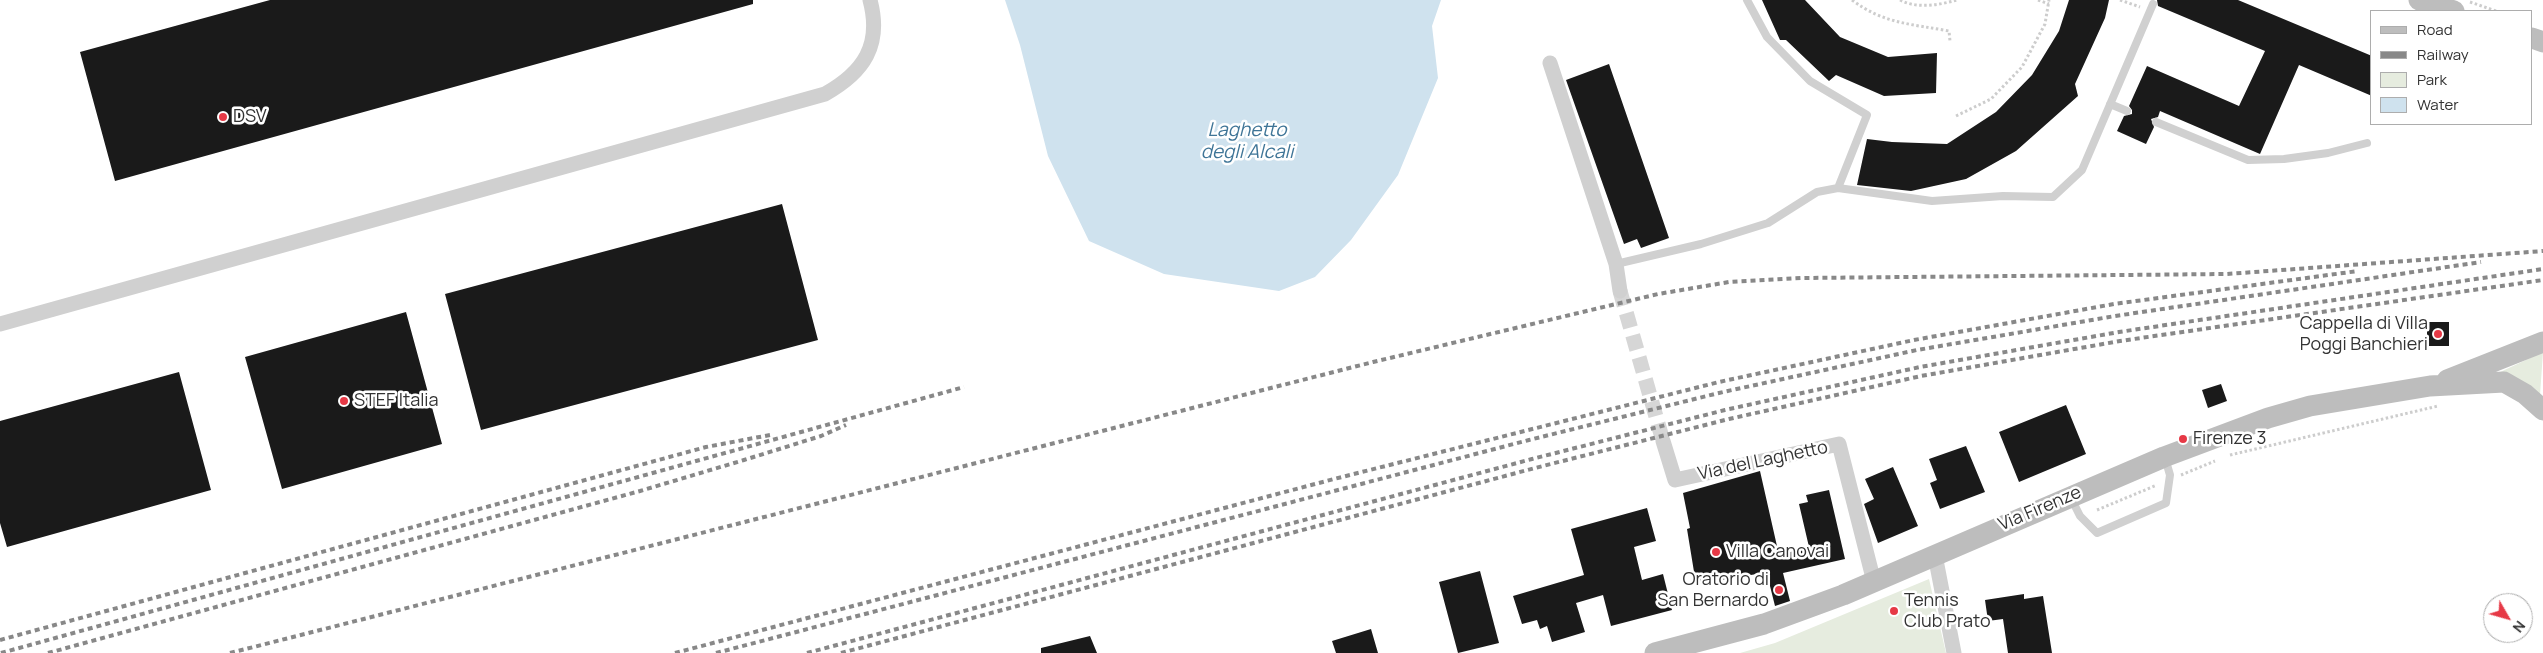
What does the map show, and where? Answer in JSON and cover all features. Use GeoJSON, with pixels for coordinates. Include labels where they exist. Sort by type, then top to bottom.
{"type":"FeatureCollection","features":[{"type":"Feature","properties":{"kind":"main road"},"geometry":{"type":"LineString","coordinates":[[2419,0],[2451,10]]}},
{"type":"Feature","properties":{"kind":"main road"},"geometry":{"type":"LineString","coordinates":[[2430,386],[2543,342]]}},
{"type":"Feature","properties":{"kind":"main road"},"geometry":{"type":"LineString","coordinates":[[2430,386],[2504,382],[2525,394],[2543,410]]}},
{"type":"Feature","properties":{"kind":"main road","name":"Via Firenze"},"geometry":{"type":"LineString","coordinates":[[1655,653],[1764,624],[1874,582],[2164,457],[2268,418],[2310,406],[2430,386]]}},
{"type":"Feature","properties":{"kind":"street"},"geometry":{"type":"LineString","coordinates":[[0,324],[826,94],[846,82],[864,63],[873,37],[874,14],[870,0]]}},
{"type":"Feature","properties":{"kind":"street"},"geometry":{"type":"LineString","coordinates":[[1550,64],[1616,264],[1620,291]]}},
{"type":"Feature","properties":{"kind":"street","name":"Via del Laghetto"},"geometry":{"type":"LineString","coordinates":[[1663,442],[1675,480],[1839,444],[1874,582]]}},
{"type":"Feature","properties":{"kind":"street"},"geometry":{"type":"LineString","coordinates":[[1935,555],[1954,653]]}},
{"type":"Feature","properties":{"kind":"lane"},"geometry":{"type":"LineString","coordinates":[[1747,0],[1767,37],[1810,81],[1867,115],[1838,188]]}},
{"type":"Feature","properties":{"kind":"lane"},"geometry":{"type":"LineString","coordinates":[[1616,264],[1701,244],[1768,223],[1817,192],[1838,188],[1932,201],[2003,196],[2053,197],[2082,170],[2151,7]]}},
{"type":"Feature","properties":{"kind":"lane"},"geometry":{"type":"LineString","coordinates":[[2110,104],[2127,111]]}},
{"type":"Feature","properties":{"kind":"lane"},"geometry":{"type":"LineString","coordinates":[[2156,122],[2248,160],[2284,159],[2328,154],[2367,143]]}},
{"type":"Feature","properties":{"kind":"lane"},"geometry":{"type":"LineString","coordinates":[[2071,496],[2080,516],[2097,534],[2166,503],[2170,480],[2164,457]]}},
{"type":"Feature","properties":{"kind":"path"},"geometry":{"type":"LineString","coordinates":[[1852,0],[1868,12],[1896,23],[1950,31],[1950,41]]}},
{"type":"Feature","properties":{"kind":"path"},"geometry":{"type":"LineString","coordinates":[[1900,0],[1909,5],[1941,5],[1957,0]]}},
{"type":"Feature","properties":{"kind":"path"},"geometry":{"type":"LineString","coordinates":[[1956,116],[1991,99],[2022,68],[2045,24],[2049,2],[2038,0]]}},
{"type":"Feature","properties":{"kind":"path"},"geometry":{"type":"LineString","coordinates":[[2120,0],[2151,7]]}},
{"type":"Feature","properties":{"kind":"path"},"geometry":{"type":"LineString","coordinates":[[2465,0],[2493,10]]}},
{"type":"Feature","properties":{"kind":"path"},"geometry":{"type":"LineString","coordinates":[[2228,455],[2441,406]]}},
{"type":"Feature","properties":{"kind":"path"},"geometry":{"type":"LineString","coordinates":[[2097,510],[2220,459]]}},
{"type":"Feature","properties":{"kind":"green space"},"geometry":{"type":"Polygon","coordinates":[[[2543,352],[2540,395],[2496,374],[2543,352]]]}},
{"type":"Feature","properties":{"kind":"green space","name":"Tennis Club Prato"},"geometry":{"type":"Polygon","coordinates":[[[1929,579],[1946,653],[1740,653],[1775,643],[1929,579]]]}},
{"type":"Feature","properties":{"kind":"water","name":"Laghetto degli Alcali"},"geometry":{"type":"Polygon","coordinates":[[[1005,0],[1441,0],[1432,26],[1438,78],[1398,175],[1351,240],[1315,277],[1279,291],[1164,274],[1089,241],[1048,156],[1020,45],[1005,0]]]}},
{"type":"Feature","properties":{"kind":"building","name":"DSV"},"geometry":{"type":"Polygon","coordinates":[[[270,0],[753,0],[753,4],[115,181],[80,52],[270,0]]]}},
{"type":"Feature","properties":{"kind":"building"},"geometry":{"type":"Polygon","coordinates":[[[1762,0],[1805,0],[1840,37],[1888,57],[1937,53],[1936,93],[1884,96],[1836,75],[1829,81],[1786,40],[1780,40],[1762,0]]]}},
{"type":"Feature","properties":{"kind":"building"},"geometry":{"type":"Polygon","coordinates":[[[2069,0],[2109,0],[2105,18],[2075,84],[2078,96],[2016,151],[1966,179],[1911,191],[1857,185],[1867,139],[1947,144],[1996,112],[2032,75],[2059,31],[2069,0]]]}},
{"type":"Feature","properties":{"kind":"building"},"geometry":{"type":"Polygon","coordinates":[[[2157,0],[2238,0],[2370,55],[2370,95],[2299,65],[2260,154],[2160,111],[2158,117],[2151,119],[2154,127],[2146,144],[2117,131],[2124,116],[2132,114],[2129,106],[2147,66],[2239,106],[2265,51],[2158,6],[2157,0]]]}},
{"type":"Feature","properties":{"kind":"building"},"geometry":{"type":"Polygon","coordinates":[[[1609,64],[1669,238],[1641,248],[1637,239],[1624,244],[1566,80],[1609,64]]]}},
{"type":"Feature","properties":{"kind":"building"},"geometry":{"type":"Polygon","coordinates":[[[782,204],[818,340],[481,430],[445,294],[782,204]]]}},
{"type":"Feature","properties":{"kind":"building","name":"STEF Italia"},"geometry":{"type":"Polygon","coordinates":[[[406,312],[442,444],[282,489],[245,357],[406,312]]]}},
{"type":"Feature","properties":{"kind":"building","name":"Cappella di Villa Poggi Banchieri"},"geometry":{"type":"Polygon","coordinates":[[[2427,322],[2449,322],[2449,346],[2427,346],[2427,322]]]}},
{"type":"Feature","properties":{"kind":"building"},"geometry":{"type":"Polygon","coordinates":[[[179,372],[211,490],[7,547],[0,523],[0,421],[179,372]]]}},
{"type":"Feature","properties":{"kind":"building"},"geometry":{"type":"Polygon","coordinates":[[[2221,384],[2227,401],[2208,408],[2202,390],[2221,384]]]}},
{"type":"Feature","properties":{"kind":"building"},"geometry":{"type":"Polygon","coordinates":[[[2066,405],[2086,454],[2019,482],[1999,432],[2066,405]]]}},
{"type":"Feature","properties":{"kind":"building"},"geometry":{"type":"Polygon","coordinates":[[[1966,446],[1985,492],[1940,509],[1930,483],[1937,480],[1929,459],[1966,446]]]}},
{"type":"Feature","properties":{"kind":"building"},"geometry":{"type":"Polygon","coordinates":[[[1893,467],[1918,526],[1878,543],[1864,504],[1874,499],[1865,479],[1893,467]]]}},
{"type":"Feature","properties":{"kind":"building"},"geometry":{"type":"Polygon","coordinates":[[[1760,471],[1779,555],[1809,547],[1799,504],[1808,502],[1806,495],[1829,490],[1845,559],[1783,573],[1790,601],[1775,606],[1768,578],[1765,579],[1763,573],[1696,584],[1687,529],[1690,528],[1683,493],[1760,471]]]}},
{"type":"Feature","properties":{"kind":"building"},"geometry":{"type":"Polygon","coordinates":[[[1647,508],[1656,541],[1634,547],[1642,580],[1663,574],[1672,610],[1611,626],[1603,595],[1576,603],[1585,632],[1552,642],[1547,626],[1540,629],[1537,620],[1522,624],[1513,596],[1584,575],[1571,529],[1647,508]]]}},
{"type":"Feature","properties":{"kind":"building"},"geometry":{"type":"Polygon","coordinates":[[[1480,571],[1499,643],[1458,653],[1439,582],[1480,571]]]}},
{"type":"Feature","properties":{"kind":"building"},"geometry":{"type":"Polygon","coordinates":[[[2024,594],[2024,599],[2043,596],[2052,653],[2008,653],[2003,619],[1988,621],[1985,600],[2024,594]]]}},
{"type":"Feature","properties":{"kind":"building"},"geometry":{"type":"Polygon","coordinates":[[[1371,629],[1378,653],[1336,653],[1332,641],[1371,629]]]}},
{"type":"Feature","properties":{"kind":"building"},"geometry":{"type":"Polygon","coordinates":[[[1090,636],[1097,653],[1041,653],[1041,648],[1090,636]]]}},
{"type":"Feature","properties":{"kind":"tunnel"},"geometry":{"type":"LineString","coordinates":[[1620,291],[1663,441]]}},
{"type":"Feature","properties":{"kind":"railway"},"geometry":{"type":"LineString","coordinates":[[230,653],[1373,362],[1658,294],[1729,282],[1801,278],[2227,274],[2543,251]]}},
{"type":"Feature","properties":{"kind":"railway"},"geometry":{"type":"LineString","coordinates":[[716,653],[1529,440],[1723,392],[1917,350],[2115,316],[2481,262]]}},
{"type":"Feature","properties":{"kind":"railway"},"geometry":{"type":"LineString","coordinates":[[807,653],[1532,459],[1725,410],[1920,367],[2119,332],[2543,269]]}},
{"type":"Feature","properties":{"kind":"railway"},"geometry":{"type":"LineString","coordinates":[[675,653],[1334,479],[1719,382],[1914,340],[2114,304],[2358,271]]}},
{"type":"Feature","properties":{"kind":"railway"},"geometry":{"type":"LineString","coordinates":[[841,653],[1535,468],[1729,419],[1921,376],[2120,341],[2543,280]]}},
{"type":"Feature","properties":{"kind":"railway"},"geometry":{"type":"LineString","coordinates":[[1,653],[964,387]]}},
{"type":"Feature","properties":{"kind":"railway"},"geometry":{"type":"LineString","coordinates":[[48,653],[640,491],[821,436],[846,425]]}},
{"type":"Feature","properties":{"kind":"railway"},"geometry":{"type":"LineString","coordinates":[[0,640],[706,447],[770,435]]}},
{"type":"Feature","properties":{"kind":"place","name":"DSV"},"geometry":{"type":"Point","coordinates":[223,117]}},
{"type":"Feature","properties":{"kind":"place","name":"Cappella di Villa Poggi Banchieri"},"geometry":{"type":"Point","coordinates":[2438,334]}},
{"type":"Feature","properties":{"kind":"place","name":"STEF Italia"},"geometry":{"type":"Point","coordinates":[344,401]}},
{"type":"Feature","properties":{"kind":"place","name":"Firenze 3"},"geometry":{"type":"Point","coordinates":[2183,439]}},
{"type":"Feature","properties":{"kind":"place","name":"Villa Canovai"},"geometry":{"type":"Point","coordinates":[1716,552]}},
{"type":"Feature","properties":{"kind":"place","name":"Oratorio di San Bernardo"},"geometry":{"type":"Point","coordinates":[1779,590]}},
{"type":"Feature","properties":{"kind":"place","name":"Tennis Club Prato"},"geometry":{"type":"Point","coordinates":[1894,611]}}]}
